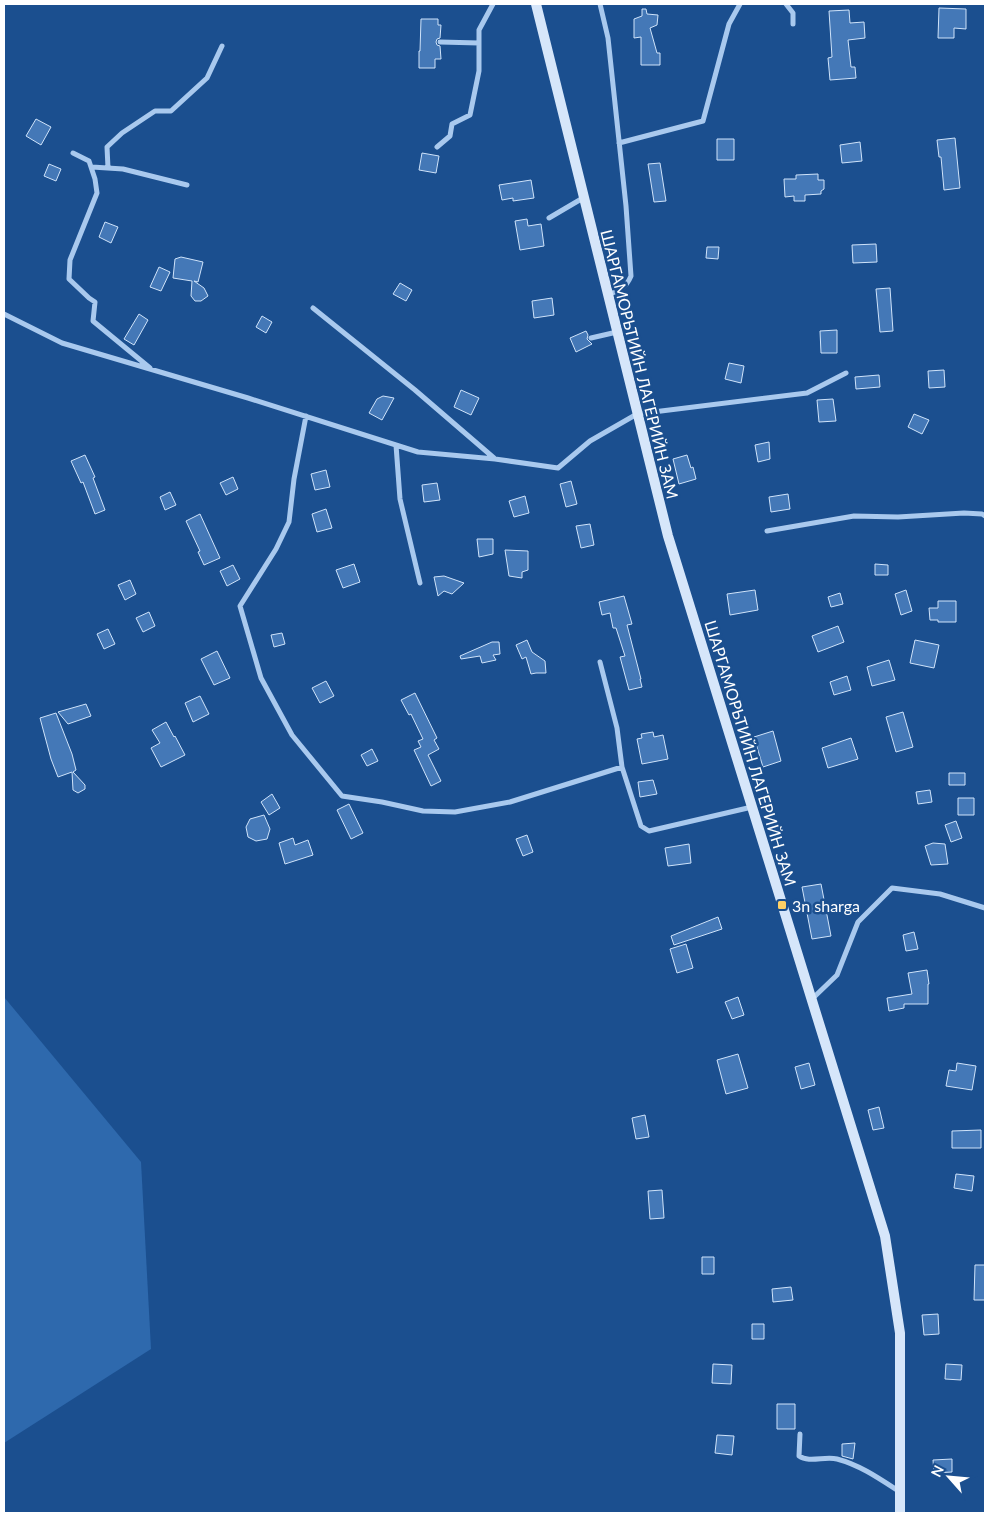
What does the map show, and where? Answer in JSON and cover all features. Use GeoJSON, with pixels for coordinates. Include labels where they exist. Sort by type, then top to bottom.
{"type":"FeatureCollection","features":[{"type":"Feature","properties":{"kind":"street"},"geometry":{"type":"LineString","coordinates":[[437,148],[450,136],[452,124],[470,115],[479,71],[479,30],[493,4]]}},
{"type":"Feature","properties":{"kind":"street","name":"ШАРГАМОРЬТИЙН ЛАГЕРИЙН ЗАМ"},"geometry":{"type":"LineString","coordinates":[[536,4],[668,536],[885,1236],[900,1333],[900,1513]]}},
{"type":"Feature","properties":{"kind":"street"},"geometry":{"type":"LineString","coordinates":[[600,4],[608,38],[626,206],[631,276],[623,289],[608,295]]}},
{"type":"Feature","properties":{"kind":"street"},"geometry":{"type":"LineString","coordinates":[[619,143],[703,122],[729,24],[740,4]]}},
{"type":"Feature","properties":{"kind":"street"},"geometry":{"type":"LineString","coordinates":[[786,4],[793,13],[793,24]]}},
{"type":"Feature","properties":{"kind":"street"},"geometry":{"type":"LineString","coordinates":[[440,42],[479,43]]}},
{"type":"Feature","properties":{"kind":"street"},"geometry":{"type":"LineString","coordinates":[[108,168],[107,147],[122,133],[155,111],[171,111],[207,78],[222,46]]}},
{"type":"Feature","properties":{"kind":"street"},"geometry":{"type":"LineString","coordinates":[[73,153],[90,161],[96,180],[97,193],[70,260],[69,279],[96,302],[93,321],[152,370]]}},
{"type":"Feature","properties":{"kind":"street"},"geometry":{"type":"LineString","coordinates":[[92,167],[124,169],[187,185]]}},
{"type":"Feature","properties":{"kind":"street"},"geometry":{"type":"LineString","coordinates":[[549,218],[583,198]]}},
{"type":"Feature","properties":{"kind":"street"},"geometry":{"type":"LineString","coordinates":[[313,308],[415,390],[495,459]]}},
{"type":"Feature","properties":{"kind":"street"},"geometry":{"type":"LineString","coordinates":[[4,314],[62,344],[306,416],[418,452],[495,459],[558,468],[590,441],[637,414],[808,394],[846,373]]}},
{"type":"Feature","properties":{"kind":"street"},"geometry":{"type":"LineString","coordinates":[[591,338],[617,332]]}},
{"type":"Feature","properties":{"kind":"street"},"geometry":{"type":"LineString","coordinates":[[306,416],[294,479],[289,522],[276,549],[240,606],[261,678],[292,735],[342,796],[422,811],[455,812],[510,802],[622,767]]}},
{"type":"Feature","properties":{"kind":"street"},"geometry":{"type":"LineString","coordinates":[[396,445],[400,499],[420,584]]}},
{"type":"Feature","properties":{"kind":"street"},"geometry":{"type":"LineString","coordinates":[[767,531],[854,516],[898,517],[964,513],[982,514],[985,516]]}},
{"type":"Feature","properties":{"kind":"street"},"geometry":{"type":"LineString","coordinates":[[600,662],[616,728],[622,767],[641,826],[649,831],[752,807]]}},
{"type":"Feature","properties":{"kind":"street"},"geometry":{"type":"LineString","coordinates":[[812,1000],[837,975],[858,922],[892,888],[940,894],[985,908]]}},
{"type":"Feature","properties":{"kind":"street"},"geometry":{"type":"LineString","coordinates":[[800,1434],[799,1456],[803,1459],[835,1458],[859,1467],[900,1492]]}},
{"type":"Feature","properties":{"kind":"shaded area"},"geometry":{"type":"Polygon","coordinates":[[[4,997],[141,1162],[151,1349],[4,1443],[4,997]]]}},
{"type":"Feature","properties":{"kind":"building"},"geometry":{"type":"Polygon","coordinates":[[[939,8],[966,9],[966,29],[954,28],[954,38],[938,38],[939,8]]]}},
{"type":"Feature","properties":{"kind":"building"},"geometry":{"type":"Polygon","coordinates":[[[642,9],[646,9],[647,14],[658,15],[657,25],[650,28],[657,53],[660,53],[660,65],[641,65],[641,37],[634,38],[634,19],[642,16],[642,9]]]}},
{"type":"Feature","properties":{"kind":"building"},"geometry":{"type":"Polygon","coordinates":[[[849,10],[850,23],[864,22],[865,38],[848,40],[851,67],[855,67],[856,78],[830,80],[828,58],[832,57],[829,11],[849,10]]]}},
{"type":"Feature","properties":{"kind":"building"},"geometry":{"type":"Polygon","coordinates":[[[421,19],[438,19],[438,25],[441,25],[440,38],[436,42],[440,46],[441,59],[435,59],[435,68],[419,68],[421,19]]]}},
{"type":"Feature","properties":{"kind":"building"},"geometry":{"type":"Polygon","coordinates":[[[36,119],[51,127],[41,145],[26,136],[36,119]]]}},
{"type":"Feature","properties":{"kind":"building"},"geometry":{"type":"Polygon","coordinates":[[[955,138],[960,188],[944,190],[941,157],[939,157],[937,140],[955,138]]]}},
{"type":"Feature","properties":{"kind":"building"},"geometry":{"type":"Polygon","coordinates":[[[717,139],[734,139],[734,160],[717,160],[717,139]]]}},
{"type":"Feature","properties":{"kind":"building"},"geometry":{"type":"Polygon","coordinates":[[[860,142],[862,161],[842,163],[840,145],[860,142]]]}},
{"type":"Feature","properties":{"kind":"building"},"geometry":{"type":"Polygon","coordinates":[[[422,153],[439,156],[436,173],[419,170],[422,153]]]}},
{"type":"Feature","properties":{"kind":"building"},"geometry":{"type":"Polygon","coordinates":[[[660,163],[666,201],[654,202],[648,164],[660,163]]]}},
{"type":"Feature","properties":{"kind":"building"},"geometry":{"type":"Polygon","coordinates":[[[49,164],[61,169],[56,181],[44,176],[49,164]]]}},
{"type":"Feature","properties":{"kind":"building"},"geometry":{"type":"Polygon","coordinates":[[[818,174],[818,180],[824,180],[824,189],[821,191],[821,194],[805,195],[805,201],[794,201],[794,196],[785,197],[784,179],[796,179],[796,175],[818,174]]]}},
{"type":"Feature","properties":{"kind":"building"},"geometry":{"type":"Polygon","coordinates":[[[531,180],[534,198],[513,201],[513,198],[502,200],[499,185],[531,180]]]}},
{"type":"Feature","properties":{"kind":"building"},"geometry":{"type":"Polygon","coordinates":[[[527,219],[528,226],[541,224],[544,246],[520,250],[515,221],[527,219]]]}},
{"type":"Feature","properties":{"kind":"building"},"geometry":{"type":"Polygon","coordinates":[[[105,222],[118,227],[111,243],[99,237],[105,222]]]}},
{"type":"Feature","properties":{"kind":"building"},"geometry":{"type":"Polygon","coordinates":[[[876,244],[877,262],[853,263],[852,245],[876,244]]]}},
{"type":"Feature","properties":{"kind":"building"},"geometry":{"type":"Polygon","coordinates":[[[707,247],[719,247],[718,259],[706,258],[707,247]]]}},
{"type":"Feature","properties":{"kind":"building"},"geometry":{"type":"Polygon","coordinates":[[[181,257],[203,262],[198,282],[194,281],[204,288],[208,296],[201,301],[195,301],[191,296],[192,281],[173,278],[175,259],[181,257]]]}},
{"type":"Feature","properties":{"kind":"building"},"geometry":{"type":"Polygon","coordinates":[[[159,267],[170,272],[161,291],[150,287],[159,267]]]}},
{"type":"Feature","properties":{"kind":"building"},"geometry":{"type":"Polygon","coordinates":[[[400,283],[412,290],[406,301],[393,294],[400,283]]]}},
{"type":"Feature","properties":{"kind":"building"},"geometry":{"type":"Polygon","coordinates":[[[890,288],[893,331],[880,332],[876,289],[890,288]]]}},
{"type":"Feature","properties":{"kind":"building"},"geometry":{"type":"Polygon","coordinates":[[[552,298],[554,315],[534,318],[532,301],[552,298]]]}},
{"type":"Feature","properties":{"kind":"building"},"geometry":{"type":"Polygon","coordinates":[[[139,314],[148,320],[134,345],[124,339],[139,314]]]}},
{"type":"Feature","properties":{"kind":"building"},"geometry":{"type":"Polygon","coordinates":[[[262,316],[272,322],[266,333],[256,327],[262,316]]]}},
{"type":"Feature","properties":{"kind":"building"},"geometry":{"type":"Polygon","coordinates":[[[837,330],[837,353],[821,353],[820,331],[837,330]]]}},
{"type":"Feature","properties":{"kind":"building"},"geometry":{"type":"Polygon","coordinates":[[[586,331],[587,339],[592,344],[576,352],[570,338],[586,331]]]}},
{"type":"Feature","properties":{"kind":"building"},"geometry":{"type":"Polygon","coordinates":[[[729,363],[744,366],[741,383],[725,379],[729,363]]]}},
{"type":"Feature","properties":{"kind":"building"},"geometry":{"type":"Polygon","coordinates":[[[944,370],[945,387],[929,388],[928,371],[944,370]]]}},
{"type":"Feature","properties":{"kind":"building"},"geometry":{"type":"Polygon","coordinates":[[[879,375],[880,387],[856,389],[855,377],[879,375]]]}},
{"type":"Feature","properties":{"kind":"building"},"geometry":{"type":"Polygon","coordinates":[[[461,390],[479,398],[471,415],[454,407],[461,390]]]}},
{"type":"Feature","properties":{"kind":"building"},"geometry":{"type":"Polygon","coordinates":[[[383,396],[394,398],[382,420],[369,413],[377,399],[383,396]]]}},
{"type":"Feature","properties":{"kind":"building"},"geometry":{"type":"Polygon","coordinates":[[[833,399],[836,421],[819,422],[817,400],[833,399]]]}},
{"type":"Feature","properties":{"kind":"building"},"geometry":{"type":"Polygon","coordinates":[[[914,414],[929,420],[922,434],[908,427],[914,414]]]}},
{"type":"Feature","properties":{"kind":"building"},"geometry":{"type":"Polygon","coordinates":[[[769,442],[770,459],[758,462],[755,445],[769,442]]]}},
{"type":"Feature","properties":{"kind":"building"},"geometry":{"type":"Polygon","coordinates":[[[85,455],[95,477],[93,478],[105,510],[95,514],[83,482],[81,483],[71,461],[85,455]]]}},
{"type":"Feature","properties":{"kind":"building"},"geometry":{"type":"Polygon","coordinates":[[[687,455],[696,479],[679,484],[673,459],[687,455]]]}},
{"type":"Feature","properties":{"kind":"building"},"geometry":{"type":"Polygon","coordinates":[[[326,470],[330,487],[315,490],[311,474],[326,470]]]}},
{"type":"Feature","properties":{"kind":"building"},"geometry":{"type":"Polygon","coordinates":[[[233,477],[238,489],[226,495],[220,483],[233,477]]]}},
{"type":"Feature","properties":{"kind":"building"},"geometry":{"type":"Polygon","coordinates":[[[571,481],[577,504],[566,507],[560,484],[571,481]]]}},
{"type":"Feature","properties":{"kind":"building"},"geometry":{"type":"Polygon","coordinates":[[[437,483],[440,500],[424,502],[422,485],[437,483]]]}},
{"type":"Feature","properties":{"kind":"building"},"geometry":{"type":"Polygon","coordinates":[[[170,492],[176,505],[165,510],[160,497],[170,492]]]}},
{"type":"Feature","properties":{"kind":"building"},"geometry":{"type":"Polygon","coordinates":[[[788,494],[790,509],[771,512],[769,497],[788,494]]]}},
{"type":"Feature","properties":{"kind":"building"},"geometry":{"type":"Polygon","coordinates":[[[525,496],[529,513],[514,517],[509,501],[525,496]]]}},
{"type":"Feature","properties":{"kind":"building"},"geometry":{"type":"Polygon","coordinates":[[[326,509],[332,528],[317,532],[312,514],[326,509]]]}},
{"type":"Feature","properties":{"kind":"building"},"geometry":{"type":"Polygon","coordinates":[[[200,514],[220,558],[204,565],[198,552],[200,551],[186,521],[200,514]]]}},
{"type":"Feature","properties":{"kind":"building"},"geometry":{"type":"Polygon","coordinates":[[[590,524],[594,545],[581,548],[576,526],[590,524]]]}},
{"type":"Feature","properties":{"kind":"building"},"geometry":{"type":"Polygon","coordinates":[[[477,539],[493,539],[493,554],[479,557],[477,539]]]}},
{"type":"Feature","properties":{"kind":"building"},"geometry":{"type":"Polygon","coordinates":[[[505,550],[528,551],[528,570],[522,572],[522,578],[509,576],[505,550]]]}},
{"type":"Feature","properties":{"kind":"building"},"geometry":{"type":"Polygon","coordinates":[[[354,564],[360,582],[343,588],[336,570],[354,564]]]}},
{"type":"Feature","properties":{"kind":"building"},"geometry":{"type":"Polygon","coordinates":[[[875,564],[888,565],[888,575],[875,575],[875,564]]]}},
{"type":"Feature","properties":{"kind":"building"},"geometry":{"type":"Polygon","coordinates":[[[233,565],[240,579],[227,586],[220,571],[233,565]]]}},
{"type":"Feature","properties":{"kind":"building"},"geometry":{"type":"Polygon","coordinates":[[[444,576],[464,583],[452,594],[444,591],[438,596],[434,577],[444,576]]]}},
{"type":"Feature","properties":{"kind":"building"},"geometry":{"type":"Polygon","coordinates":[[[130,580],[136,594],[125,600],[118,585],[130,580]]]}},
{"type":"Feature","properties":{"kind":"building"},"geometry":{"type":"Polygon","coordinates":[[[755,590],[758,610],[730,615],[727,594],[755,590]]]}},
{"type":"Feature","properties":{"kind":"building"},"geometry":{"type":"Polygon","coordinates":[[[906,590],[912,611],[901,615],[895,594],[906,590]]]}},
{"type":"Feature","properties":{"kind":"building"},"geometry":{"type":"Polygon","coordinates":[[[840,593],[843,604],[831,607],[828,597],[840,593]]]}},
{"type":"Feature","properties":{"kind":"building"},"geometry":{"type":"Polygon","coordinates":[[[624,596],[632,624],[627,625],[642,687],[629,690],[620,657],[625,656],[616,628],[613,628],[610,613],[602,615],[599,602],[624,596]]]}},
{"type":"Feature","properties":{"kind":"building"},"geometry":{"type":"Polygon","coordinates":[[[938,601],[956,601],[956,622],[930,620],[929,608],[938,608],[938,601]]]}},
{"type":"Feature","properties":{"kind":"building"},"geometry":{"type":"Polygon","coordinates":[[[149,612],[155,626],[143,632],[136,618],[149,612]]]}},
{"type":"Feature","properties":{"kind":"building"},"geometry":{"type":"Polygon","coordinates":[[[838,626],[844,642],[818,652],[812,636],[838,626]]]}},
{"type":"Feature","properties":{"kind":"building"},"geometry":{"type":"Polygon","coordinates":[[[108,629],[115,644],[104,649],[97,634],[108,629]]]}},
{"type":"Feature","properties":{"kind":"building"},"geometry":{"type":"Polygon","coordinates":[[[282,633],[285,644],[274,647],[271,635],[282,633]]]}},
{"type":"Feature","properties":{"kind":"building"},"geometry":{"type":"Polygon","coordinates":[[[527,640],[532,652],[545,661],[546,673],[531,674],[526,657],[522,659],[516,645],[527,640]]]}},
{"type":"Feature","properties":{"kind":"building"},"geometry":{"type":"Polygon","coordinates":[[[915,640],[939,645],[934,668],[910,663],[915,640]]]}},
{"type":"Feature","properties":{"kind":"building"},"geometry":{"type":"Polygon","coordinates":[[[492,642],[499,642],[500,654],[493,655],[496,660],[482,663],[480,656],[461,659],[460,656],[492,642]]]}},
{"type":"Feature","properties":{"kind":"building"},"geometry":{"type":"Polygon","coordinates":[[[217,651],[230,678],[214,685],[201,659],[217,651]]]}},
{"type":"Feature","properties":{"kind":"building"},"geometry":{"type":"Polygon","coordinates":[[[889,660],[895,680],[872,686],[867,667],[889,660]]]}},
{"type":"Feature","properties":{"kind":"building"},"geometry":{"type":"Polygon","coordinates":[[[847,676],[851,690],[834,695],[830,682],[847,676]]]}},
{"type":"Feature","properties":{"kind":"building"},"geometry":{"type":"Polygon","coordinates":[[[326,681],[334,696],[320,703],[312,688],[326,681]]]}},
{"type":"Feature","properties":{"kind":"building"},"geometry":{"type":"Polygon","coordinates":[[[415,693],[437,738],[434,740],[439,749],[428,755],[441,781],[431,786],[414,750],[421,747],[418,741],[423,739],[411,714],[409,715],[401,700],[415,693]]]}},
{"type":"Feature","properties":{"kind":"building"},"geometry":{"type":"Polygon","coordinates":[[[200,696],[209,714],[193,722],[185,703],[200,696]]]}},
{"type":"Feature","properties":{"kind":"building"},"geometry":{"type":"Polygon","coordinates":[[[86,704],[91,716],[68,724],[58,712],[86,704]]]}},
{"type":"Feature","properties":{"kind":"building"},"geometry":{"type":"Polygon","coordinates":[[[903,712],[913,747],[896,752],[886,717],[903,712]]]}},
{"type":"Feature","properties":{"kind":"building"},"geometry":{"type":"Polygon","coordinates":[[[56,713],[72,754],[76,770],[73,772],[85,785],[85,789],[78,793],[73,790],[72,772],[58,777],[51,759],[40,718],[56,713]]]}},
{"type":"Feature","properties":{"kind":"building"},"geometry":{"type":"Polygon","coordinates":[[[166,722],[185,755],[161,767],[151,748],[160,743],[152,730],[166,722]]]}},
{"type":"Feature","properties":{"kind":"building"},"geometry":{"type":"Polygon","coordinates":[[[773,731],[781,761],[763,767],[754,737],[773,731]]]}},
{"type":"Feature","properties":{"kind":"building"},"geometry":{"type":"Polygon","coordinates":[[[653,732],[654,737],[663,735],[668,759],[642,764],[637,739],[642,738],[641,734],[653,732]]]}},
{"type":"Feature","properties":{"kind":"building"},"geometry":{"type":"Polygon","coordinates":[[[851,738],[858,759],[828,768],[822,748],[851,738]]]}},
{"type":"Feature","properties":{"kind":"building"},"geometry":{"type":"Polygon","coordinates":[[[372,749],[378,761],[367,766],[361,755],[372,749]]]}},
{"type":"Feature","properties":{"kind":"building"},"geometry":{"type":"Polygon","coordinates":[[[949,773],[965,773],[965,785],[949,785],[949,773]]]}},
{"type":"Feature","properties":{"kind":"building"},"geometry":{"type":"Polygon","coordinates":[[[653,780],[657,794],[640,797],[638,782],[653,780]]]}},
{"type":"Feature","properties":{"kind":"building"},"geometry":{"type":"Polygon","coordinates":[[[930,790],[932,802],[918,804],[916,792],[930,790]]]}},
{"type":"Feature","properties":{"kind":"building"},"geometry":{"type":"Polygon","coordinates":[[[272,794],[280,808],[269,815],[261,802],[272,794]]]}},
{"type":"Feature","properties":{"kind":"building"},"geometry":{"type":"Polygon","coordinates":[[[958,798],[974,798],[974,815],[958,815],[958,798]]]}},
{"type":"Feature","properties":{"kind":"building"},"geometry":{"type":"Polygon","coordinates":[[[349,804],[363,833],[351,839],[337,810],[349,804]]]}},
{"type":"Feature","properties":{"kind":"building"},"geometry":{"type":"Polygon","coordinates":[[[264,815],[270,829],[267,839],[256,841],[248,837],[246,827],[250,819],[264,815]]]}},
{"type":"Feature","properties":{"kind":"building"},"geometry":{"type":"Polygon","coordinates":[[[956,821],[962,838],[951,842],[945,825],[956,821]]]}},
{"type":"Feature","properties":{"kind":"building"},"geometry":{"type":"Polygon","coordinates":[[[527,835],[533,852],[523,856],[516,839],[527,835]]]}},
{"type":"Feature","properties":{"kind":"building"},"geometry":{"type":"Polygon","coordinates":[[[293,838],[295,845],[308,840],[313,855],[285,864],[279,843],[293,838]]]}},
{"type":"Feature","properties":{"kind":"building"},"geometry":{"type":"Polygon","coordinates":[[[933,843],[945,844],[948,864],[931,865],[925,846],[933,843]]]}},
{"type":"Feature","properties":{"kind":"building"},"geometry":{"type":"Polygon","coordinates":[[[689,844],[691,863],[668,866],[665,848],[689,844]]]}},
{"type":"Feature","properties":{"kind":"building"},"geometry":{"type":"Polygon","coordinates":[[[821,884],[831,936],[812,939],[802,887],[821,884]]]}},
{"type":"Feature","properties":{"kind":"building"},"geometry":{"type":"Polygon","coordinates":[[[718,917],[722,929],[674,945],[671,936],[718,917]]]}},
{"type":"Feature","properties":{"kind":"building"},"geometry":{"type":"Polygon","coordinates":[[[914,932],[918,949],[906,951],[903,935],[914,932]]]}},
{"type":"Feature","properties":{"kind":"building"},"geometry":{"type":"Polygon","coordinates":[[[686,944],[693,968],[677,973],[670,949],[686,944]]]}},
{"type":"Feature","properties":{"kind":"building"},"geometry":{"type":"Polygon","coordinates":[[[927,970],[929,984],[928,1004],[904,1004],[904,1008],[889,1011],[887,998],[912,994],[908,973],[927,970]]]}},
{"type":"Feature","properties":{"kind":"building"},"geometry":{"type":"Polygon","coordinates":[[[738,997],[744,1015],[732,1019],[725,1002],[738,997]]]}},
{"type":"Feature","properties":{"kind":"building"},"geometry":{"type":"Polygon","coordinates":[[[738,1054],[748,1088],[726,1094],[717,1060],[738,1054]]]}},
{"type":"Feature","properties":{"kind":"building"},"geometry":{"type":"Polygon","coordinates":[[[809,1063],[815,1085],[801,1089],[795,1067],[809,1063]]]}},
{"type":"Feature","properties":{"kind":"building"},"geometry":{"type":"Polygon","coordinates":[[[957,1063],[976,1066],[972,1090],[946,1086],[949,1070],[956,1071],[957,1063]]]}},
{"type":"Feature","properties":{"kind":"building"},"geometry":{"type":"Polygon","coordinates":[[[879,1107],[884,1128],[873,1130],[868,1110],[879,1107]]]}},
{"type":"Feature","properties":{"kind":"building"},"geometry":{"type":"Polygon","coordinates":[[[645,1115],[649,1137],[636,1139],[632,1118],[645,1115]]]}},
{"type":"Feature","properties":{"kind":"building"},"geometry":{"type":"Polygon","coordinates":[[[981,1130],[981,1148],[952,1148],[952,1131],[981,1130]]]}},
{"type":"Feature","properties":{"kind":"building"},"geometry":{"type":"Polygon","coordinates":[[[956,1174],[974,1176],[972,1191],[954,1188],[956,1174]]]}},
{"type":"Feature","properties":{"kind":"building"},"geometry":{"type":"Polygon","coordinates":[[[662,1190],[664,1218],[650,1219],[648,1191],[662,1190]]]}},
{"type":"Feature","properties":{"kind":"building"},"geometry":{"type":"Polygon","coordinates":[[[702,1257],[714,1257],[714,1274],[702,1274],[702,1257]]]}},
{"type":"Feature","properties":{"kind":"building"},"geometry":{"type":"Polygon","coordinates":[[[975,1265],[985,1265],[985,1300],[974,1300],[975,1265]]]}},
{"type":"Feature","properties":{"kind":"building"},"geometry":{"type":"Polygon","coordinates":[[[791,1287],[793,1300],[773,1302],[772,1289],[791,1287]]]}},
{"type":"Feature","properties":{"kind":"building"},"geometry":{"type":"Polygon","coordinates":[[[938,1314],[939,1334],[924,1335],[922,1315],[938,1314]]]}},
{"type":"Feature","properties":{"kind":"building"},"geometry":{"type":"Polygon","coordinates":[[[752,1324],[764,1324],[764,1339],[752,1339],[752,1324]]]}},
{"type":"Feature","properties":{"kind":"building"},"geometry":{"type":"Polygon","coordinates":[[[713,1364],[732,1365],[731,1384],[712,1383],[713,1364]]]}},
{"type":"Feature","properties":{"kind":"building"},"geometry":{"type":"Polygon","coordinates":[[[946,1364],[962,1365],[961,1380],[945,1379],[946,1364]]]}},
{"type":"Feature","properties":{"kind":"building"},"geometry":{"type":"Polygon","coordinates":[[[777,1404],[795,1404],[795,1429],[777,1429],[777,1404]]]}},
{"type":"Feature","properties":{"kind":"building"},"geometry":{"type":"Polygon","coordinates":[[[717,1435],[734,1436],[732,1455],[715,1453],[717,1435]]]}},
{"type":"Feature","properties":{"kind":"building"},"geometry":{"type":"Polygon","coordinates":[[[855,1443],[853,1459],[842,1456],[842,1444],[855,1443]]]}},
{"type":"Feature","properties":{"kind":"building"},"geometry":{"type":"Polygon","coordinates":[[[952,1459],[952,1472],[934,1473],[933,1460],[952,1459]]]}},
{"type":"Feature","properties":{"kind":"place","name":"3n sharga"},"geometry":{"type":"Point","coordinates":[782,905]}}]}
